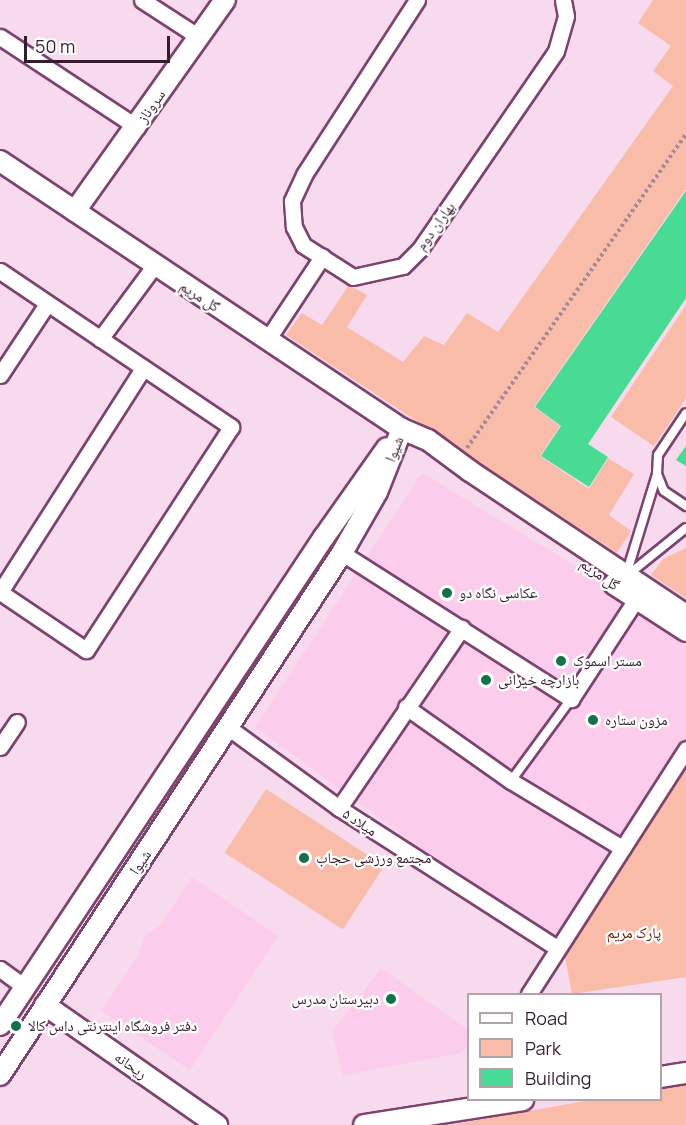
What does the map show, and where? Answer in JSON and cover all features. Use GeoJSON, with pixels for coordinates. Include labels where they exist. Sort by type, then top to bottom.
{"type":"FeatureCollection","features":[{"type":"Feature","properties":{"kind":"street"},"geometry":{"type":"LineString","coordinates":[[142,0],[199,37]]}},
{"type":"Feature","properties":{"kind":"street","name":"سروناز"},"geometry":{"type":"LineString","coordinates":[[75,211],[137,127],[225,0]]}},
{"type":"Feature","properties":{"kind":"street","name":"بهاران دوم"},"geometry":{"type":"LineString","coordinates":[[417,0],[304,175],[292,201],[294,227],[303,245],[353,277],[403,266],[420,249],[556,51],[566,16],[563,0]]}},
{"type":"Feature","properties":{"kind":"street"},"geometry":{"type":"LineString","coordinates":[[0,37],[137,127]]}},
{"type":"Feature","properties":{"kind":"street","name":"گل مریم"},"geometry":{"type":"LineString","coordinates":[[0,161],[154,266],[402,429],[428,440],[640,594],[686,631]]}},
{"type":"Feature","properties":{"kind":"street"},"geometry":{"type":"LineString","coordinates":[[267,340],[322,257]]}},
{"type":"Feature","properties":{"kind":"street"},"geometry":{"type":"LineString","coordinates":[[100,339],[154,266]]}},
{"type":"Feature","properties":{"kind":"street"},"geometry":{"type":"LineString","coordinates":[[0,272],[231,427],[87,650],[0,592],[143,368]]}},
{"type":"Feature","properties":{"kind":"street"},"geometry":{"type":"LineString","coordinates":[[0,375],[46,304]]}},
{"type":"Feature","properties":{"kind":"street","name":"گل مریم"},"geometry":{"type":"LineString","coordinates":[[402,429],[420,450],[622,581]]}},
{"type":"Feature","properties":{"kind":"street","name":"شیوا"},"geometry":{"type":"LineString","coordinates":[[0,1075],[342,553],[377,492],[402,429]]}},
{"type":"Feature","properties":{"kind":"street","name":"شیوا"},"geometry":{"type":"LineString","coordinates":[[0,1025],[6,1004],[26,988],[355,491],[402,429]]}},
{"type":"Feature","properties":{"kind":"street"},"geometry":{"type":"LineString","coordinates":[[342,553],[571,699],[640,594]]}},
{"type":"Feature","properties":{"kind":"street","name":"گل مریم"},"geometry":{"type":"LineString","coordinates":[[640,594],[686,615]]}},
{"type":"Feature","properties":{"kind":"street"},"geometry":{"type":"LineString","coordinates":[[339,808],[462,628]]}},
{"type":"Feature","properties":{"kind":"street"},"geometry":{"type":"LineString","coordinates":[[406,707],[511,781],[622,848]]}},
{"type":"Feature","properties":{"kind":"street"},"geometry":{"type":"LineString","coordinates":[[0,747],[17,722]]}},
{"type":"Feature","properties":{"kind":"street","name":"میلاد ۵"},"geometry":{"type":"LineString","coordinates":[[229,728],[339,808],[557,948]]}},
{"type":"Feature","properties":{"kind":"street"},"geometry":{"type":"LineString","coordinates":[[530,993],[686,749]]}},
{"type":"Feature","properties":{"kind":"street"},"geometry":{"type":"LineString","coordinates":[[105,870],[125,885]]}},
{"type":"Feature","properties":{"kind":"street"},"geometry":{"type":"LineString","coordinates":[[0,969],[26,988]]}},
{"type":"Feature","properties":{"kind":"street","name":"ریحانه"},"geometry":{"type":"LineString","coordinates":[[45,1005],[217,1125]]}},
{"type":"Feature","properties":{"kind":"street"},"geometry":{"type":"LineString","coordinates":[[662,1077],[686,1073]]}},
{"type":"Feature","properties":{"kind":"street"},"geometry":{"type":"LineString","coordinates":[[364,1125],[464,1102],[493,1101]]}},
{"type":"Feature","properties":{"kind":"lane"},"geometry":{"type":"LineString","coordinates":[[622,581],[657,474],[658,455],[686,413]]}},
{"type":"Feature","properties":{"kind":"lane"},"geometry":{"type":"LineString","coordinates":[[657,474],[664,490],[686,506]]}},
{"type":"Feature","properties":{"kind":"lane"},"geometry":{"type":"LineString","coordinates":[[622,581],[686,528]]}},
{"type":"Feature","properties":{"kind":"lane"},"geometry":{"type":"LineString","coordinates":[[511,781],[571,699]]}},
{"type":"Feature","properties":{"kind":"path"},"geometry":{"type":"LineString","coordinates":[[457,462],[686,134]]}},
{"type":"Feature","properties":{"kind":"shaded area","name":"بازارچه خیرانی"},"geometry":{"type":"Polygon","coordinates":[[[422,473],[686,633],[686,749],[557,948],[255,727],[422,473]]]}},
{"type":"Feature","properties":{"kind":"shaded area"},"geometry":{"type":"Polygon","coordinates":[[[192,877],[278,936],[190,1070],[101,1011],[138,956],[145,936],[161,924],[192,877]]]}},
{"type":"Feature","properties":{"kind":"shaded area","name":"دبیرستان مدرس"},"geometry":{"type":"Polygon","coordinates":[[[381,968],[467,1029],[467,1047],[461,1053],[343,1075],[332,1032],[381,968]]]}},
{"type":"Feature","properties":{"kind":"green space"},"geometry":{"type":"Polygon","coordinates":[[[653,0],[686,0],[686,189],[534,407],[560,426],[540,456],[589,489],[608,458],[634,474],[609,515],[631,531],[617,553],[286,335],[302,313],[322,325],[349,285],[367,295],[347,327],[403,362],[424,336],[444,345],[467,313],[498,332],[673,86],[653,71],[671,46],[638,23],[653,0]]]}},
{"type":"Feature","properties":{"kind":"green space"},"geometry":{"type":"Polygon","coordinates":[[[686,305],[686,398],[654,446],[611,417],[686,305]]]}},
{"type":"Feature","properties":{"kind":"green space"},"geometry":{"type":"Polygon","coordinates":[[[686,548],[686,598],[651,575],[663,559],[686,548]]]}},
{"type":"Feature","properties":{"kind":"green space","name":"پارک مریم"},"geometry":{"type":"Polygon","coordinates":[[[686,757],[686,977],[572,993],[563,946],[686,757]]]}},
{"type":"Feature","properties":{"kind":"green space","name":"مجتمع ورزشی حجاب"},"geometry":{"type":"Polygon","coordinates":[[[266,789],[384,866],[343,930],[225,853],[266,789]]]}},
{"type":"Feature","properties":{"kind":"green space"},"geometry":{"type":"Polygon","coordinates":[[[686,1083],[686,1125],[450,1125],[585,1101],[662,1101],[662,1087],[686,1083]]]}},
{"type":"Feature","properties":{"kind":"building"},"geometry":{"type":"Polygon","coordinates":[[[686,191],[686,298],[588,444],[608,457],[589,487],[541,456],[561,426],[535,407],[686,191]]]}},
{"type":"Feature","properties":{"kind":"building"},"geometry":{"type":"Polygon","coordinates":[[[686,446],[686,466],[676,460],[686,446]]]}},
{"type":"Feature","properties":{"kind":"place","name":"عکاسی نگاه دو"},"geometry":{"type":"Point","coordinates":[447,593]}},
{"type":"Feature","properties":{"kind":"place","name":"مستر اسموک"},"geometry":{"type":"Point","coordinates":[561,661]}},
{"type":"Feature","properties":{"kind":"place","name":"بازارچه خیرانی"},"geometry":{"type":"Point","coordinates":[486,680]}},
{"type":"Feature","properties":{"kind":"place","name":"مزون ستاره"},"geometry":{"type":"Point","coordinates":[593,720]}},
{"type":"Feature","properties":{"kind":"place","name":"مجتمع ورزشی حجاب"},"geometry":{"type":"Point","coordinates":[304,858]}},
{"type":"Feature","properties":{"kind":"place","name":"دبیرستان مدرس"},"geometry":{"type":"Point","coordinates":[391,999]}},
{"type":"Feature","properties":{"kind":"place","name":"دفتر فروشگاه اینترنتی داس کالا"},"geometry":{"type":"Point","coordinates":[16,1026]}}]}
